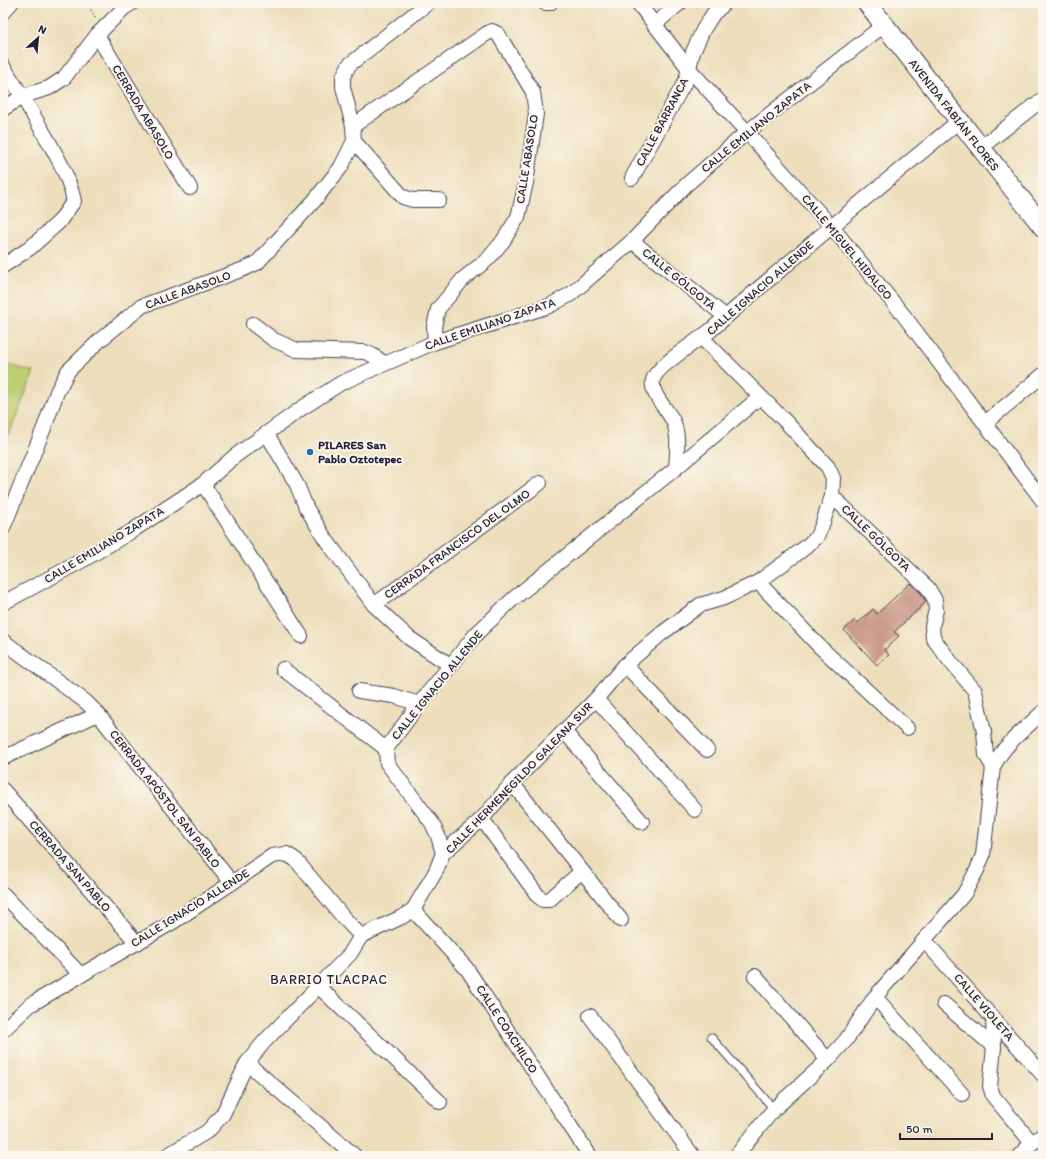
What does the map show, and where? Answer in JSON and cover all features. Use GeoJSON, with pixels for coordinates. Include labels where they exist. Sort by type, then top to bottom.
{"type":"FeatureCollection","features":[{"type":"Feature","properties":{"kind":"main road","name":"AVENIDA FABIÁN FLORES"},"geometry":{"type":"LineString","coordinates":[[867,3],[1043,227]]}},
{"type":"Feature","properties":{"kind":"street"},"geometry":{"type":"LineString","coordinates":[[3,12],[11,3]]}},
{"type":"Feature","properties":{"kind":"street"},"geometry":{"type":"LineString","coordinates":[[3,108],[23,96],[48,88],[64,78],[100,33],[124,8],[132,3]]}},
{"type":"Feature","properties":{"kind":"street"},"geometry":{"type":"LineString","coordinates":[[428,3],[349,65],[344,77],[343,87],[353,134],[403,197],[413,200],[439,200]]}},
{"type":"Feature","properties":{"kind":"street"},"geometry":{"type":"LineString","coordinates":[[545,3],[550,3]]}},
{"type":"Feature","properties":{"kind":"street","name":"CALLE MIGUEL HIDALGO"},"geometry":{"type":"LineString","coordinates":[[638,3],[689,69],[831,226],[905,317],[947,375],[1043,501]]}},
{"type":"Feature","properties":{"kind":"street"},"geometry":{"type":"LineString","coordinates":[[654,25],[680,3]]}},
{"type":"Feature","properties":{"kind":"street","name":"CALLE BARRANCA"},"geometry":{"type":"LineString","coordinates":[[632,178],[686,80],[693,52],[703,30],[713,14],[725,3]]}},
{"type":"Feature","properties":{"kind":"street","name":"CALLE EMILIANO ZAPATA"},"geometry":{"type":"LineString","coordinates":[[3,603],[92,555],[132,531],[203,484],[235,456],[302,408],[341,383],[435,342],[549,306],[571,294],[632,241],[686,185],[747,132],[884,25]]}},
{"type":"Feature","properties":{"kind":"street","name":"CALLE ABASOLO"},"geometry":{"type":"LineString","coordinates":[[3,528],[44,428],[56,392],[68,371],[100,340],[142,306],[257,263],[314,201],[341,167],[353,134],[492,31],[498,34],[533,92],[536,114],[526,183],[518,217],[498,247],[488,259],[463,279],[438,309],[434,327],[435,342]]}},
{"type":"Feature","properties":{"kind":"street","name":"CERRADA ABASOLO"},"geometry":{"type":"LineString","coordinates":[[100,33],[190,188]]}},
{"type":"Feature","properties":{"kind":"street"},"geometry":{"type":"LineString","coordinates":[[3,66],[23,96],[63,166],[71,185],[74,201],[59,222],[30,248],[3,266]]}},
{"type":"Feature","properties":{"kind":"street"},"geometry":{"type":"LineString","coordinates":[[980,148],[1043,99]]}},
{"type":"Feature","properties":{"kind":"street","name":"CALLE IGNACIO ALLENDE"},"geometry":{"type":"LineString","coordinates":[[676,468],[677,444],[674,423],[658,399],[653,387],[652,381],[655,373],[702,338],[831,226],[959,121]]}},
{"type":"Feature","properties":{"kind":"street","name":"CALLE GÓLGOTA"},"geometry":{"type":"LineString","coordinates":[[632,241],[726,317]]}},
{"type":"Feature","properties":{"kind":"street"},"geometry":{"type":"LineString","coordinates":[[253,324],[274,340],[297,350],[365,352],[384,363]]}},
{"type":"Feature","properties":{"kind":"street","name":"CALLE GÓLGOTA"},"geometry":{"type":"LineString","coordinates":[[702,338],[786,422],[828,468],[833,478],[832,496],[928,588],[935,600],[936,610],[932,626],[933,638],[975,691],[984,732],[986,755],[993,767]]}},
{"type":"Feature","properties":{"kind":"street"},"geometry":{"type":"LineString","coordinates":[[985,423],[1043,375]]}},
{"type":"Feature","properties":{"kind":"street","name":"CALLE IGNACIO ALLENDE"},"geometry":{"type":"LineString","coordinates":[[444,854],[432,823],[387,763],[386,749],[419,704],[477,633],[513,599],[676,468],[760,397]]}},
{"type":"Feature","properties":{"kind":"street"},"geometry":{"type":"LineString","coordinates":[[267,434],[297,485],[306,507],[324,537],[374,605],[409,638],[450,665]]}},
{"type":"Feature","properties":{"kind":"street","name":"CERRADA FRANCISCO DEL OLMO"},"geometry":{"type":"LineString","coordinates":[[374,605],[540,483]]}},
{"type":"Feature","properties":{"kind":"street"},"geometry":{"type":"LineString","coordinates":[[203,484],[301,636]]}},
{"type":"Feature","properties":{"kind":"street","name":"CALLE HERMENEGILDO GALEANA SUR"},"geometry":{"type":"LineString","coordinates":[[414,910],[444,854],[482,819],[512,783],[596,699],[625,665],[661,634],[700,605],[724,598],[758,582],[802,550],[816,538],[832,496]]}},
{"type":"Feature","properties":{"kind":"street"},"geometry":{"type":"LineString","coordinates":[[758,582],[819,646],[907,728]]}},
{"type":"Feature","properties":{"kind":"street","name":"CERRADA APÓSTOL SAN PABLO"},"geometry":{"type":"LineString","coordinates":[[3,641],[86,702],[98,714],[232,883]]}},
{"type":"Feature","properties":{"kind":"street"},"geometry":{"type":"LineString","coordinates":[[625,665],[707,750]]}},
{"type":"Feature","properties":{"kind":"street"},"geometry":{"type":"LineString","coordinates":[[284,669],[386,749]]}},
{"type":"Feature","properties":{"kind":"street"},"geometry":{"type":"LineString","coordinates":[[359,691],[394,696],[419,704]]}},
{"type":"Feature","properties":{"kind":"street"},"geometry":{"type":"LineString","coordinates":[[596,699],[695,810]]}},
{"type":"Feature","properties":{"kind":"street"},"geometry":{"type":"LineString","coordinates":[[736,1156],[774,1109],[828,1060],[846,1040],[875,997],[964,894],[983,855],[993,767],[998,756],[1008,744],[1043,712]]}},
{"type":"Feature","properties":{"kind":"street"},"geometry":{"type":"LineString","coordinates":[[3,758],[98,714]]}},
{"type":"Feature","properties":{"kind":"street"},"geometry":{"type":"LineString","coordinates":[[564,731],[642,822]]}},
{"type":"Feature","properties":{"kind":"street"},"geometry":{"type":"LineString","coordinates":[[512,783],[621,920]]}},
{"type":"Feature","properties":{"kind":"street","name":"CERRADA SAN PABLO"},"geometry":{"type":"LineString","coordinates":[[3,790],[137,943]]}},
{"type":"Feature","properties":{"kind":"street"},"geometry":{"type":"LineString","coordinates":[[482,819],[538,896],[543,900],[549,900],[582,871]]}},
{"type":"Feature","properties":{"kind":"street","name":"CALLE IGNACIO ALLENDE"},"geometry":{"type":"LineString","coordinates":[[3,1030],[30,1005],[173,922],[272,856],[287,854],[296,860],[338,911],[361,936]]}},
{"type":"Feature","properties":{"kind":"street"},"geometry":{"type":"LineString","coordinates":[[3,894],[81,975]]}},
{"type":"Feature","properties":{"kind":"street"},"geometry":{"type":"LineString","coordinates":[[166,1156],[208,1131],[223,1114],[247,1063],[264,1042],[350,954],[361,936],[414,910]]}},
{"type":"Feature","properties":{"kind":"street","name":"CALLE COACHILCO"},"geometry":{"type":"LineString","coordinates":[[414,910],[467,969],[590,1156]]}},
{"type":"Feature","properties":{"kind":"street","name":"CALLE VIOLETA"},"geometry":{"type":"LineString","coordinates":[[924,940],[1043,1075]]}},
{"type":"Feature","properties":{"kind":"street"},"geometry":{"type":"LineString","coordinates":[[755,976],[828,1060]]}},
{"type":"Feature","properties":{"kind":"street"},"geometry":{"type":"LineString","coordinates":[[318,986],[440,1102]]}},
{"type":"Feature","properties":{"kind":"street"},"geometry":{"type":"LineString","coordinates":[[875,997],[962,1094]]}},
{"type":"Feature","properties":{"kind":"street"},"geometry":{"type":"LineString","coordinates":[[944,1004],[994,1047]]}},
{"type":"Feature","properties":{"kind":"street"},"geometry":{"type":"LineString","coordinates":[[590,1016],[693,1156]]}},
{"type":"Feature","properties":{"kind":"street"},"geometry":{"type":"LineString","coordinates":[[993,1018],[994,1047],[990,1086],[993,1096],[1037,1139],[1019,1156]]}},
{"type":"Feature","properties":{"kind":"street"},"geometry":{"type":"LineString","coordinates":[[247,1063],[355,1156]]}},
{"type":"Feature","properties":{"kind":"lane"},"geometry":{"type":"LineString","coordinates":[[711,1037],[774,1109]]}},
{"type":"Feature","properties":{"kind":"path"},"geometry":{"type":"LineString","coordinates":[[87,3],[100,33]]}},
{"type":"Feature","properties":{"kind":"green space"},"geometry":{"type":"Polygon","coordinates":[[[3,363],[34,372],[3,449],[3,363]]]}},
{"type":"Feature","properties":{"kind":"building"},"geometry":{"type":"Polygon","coordinates":[[[910,583],[921,593],[926,602],[894,632],[899,636],[884,650],[889,655],[877,665],[844,630],[855,620],[858,623],[873,609],[877,614],[910,583]]]}},
{"type":"Feature","properties":{"kind":"place","name":"PILARES San Pablo Oztotepec"},"geometry":{"type":"Point","coordinates":[310,452]}},
{"type":"Feature","properties":{"kind":"district","name":"BARRIO TLACPAC"},"geometry":{"type":"Point","coordinates":[329,979]}}]}
